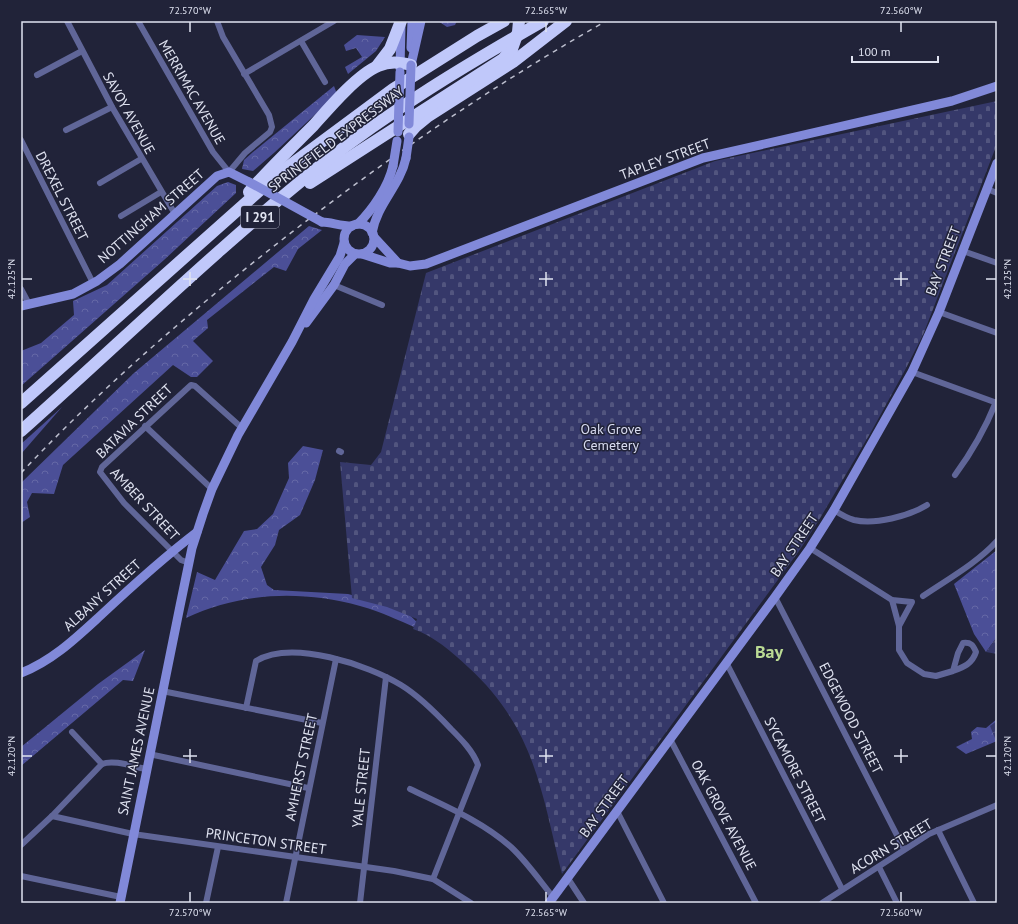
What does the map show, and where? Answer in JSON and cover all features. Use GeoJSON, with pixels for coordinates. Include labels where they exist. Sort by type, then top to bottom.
{"type":"FeatureCollection","features":[{"type":"Feature","properties":{"kind":"highway"},"geometry":{"type":"LineString","coordinates":[[218,227],[259,180],[332,104],[377,66],[390,49],[401,21]]}},
{"type":"Feature","properties":{"kind":"highway","name":"SPRINGFIELD EXPRESSWAY"},"geometry":{"type":"LineString","coordinates":[[21,403],[277,175],[393,89],[477,36],[504,21]]}},
{"type":"Feature","properties":{"kind":"highway"},"geometry":{"type":"LineString","coordinates":[[255,221],[311,182],[503,60],[512,49],[518,32],[519,21]]}},
{"type":"Feature","properties":{"kind":"highway","name":"SPRINGFIELD EXPRESSWAY"},"geometry":{"type":"LineString","coordinates":[[21,431],[255,221],[322,164],[376,124],[432,86],[543,21]]}},
{"type":"Feature","properties":{"kind":"highway"},"geometry":{"type":"LineString","coordinates":[[405,134],[427,117],[513,62],[566,21]]}},
{"type":"Feature","properties":{"kind":"highway"},"geometry":{"type":"LineString","coordinates":[[377,66],[391,62],[403,66]]}},
{"type":"Feature","properties":{"kind":"main road"},"geometry":{"type":"LineString","coordinates":[[292,342],[334,285],[345,264],[358,254],[371,248],[374,221],[396,183],[406,158],[401,21]]}},
{"type":"Feature","properties":{"kind":"main road"},"geometry":{"type":"LineString","coordinates":[[292,342],[314,299],[340,256],[346,231],[367,215],[380,195],[405,134],[403,66],[412,21]]}},
{"type":"Feature","properties":{"kind":"main road"},"geometry":{"type":"LineString","coordinates":[[403,66],[422,21]]}},
{"type":"Feature","properties":{"kind":"main road","name":"TAPLEY STREET"},"geometry":{"type":"LineString","coordinates":[[358,254],[390,263],[410,266],[426,264],[703,158],[952,101],[997,86]]}},
{"type":"Feature","properties":{"kind":"main road","name":"BAY STREET"},"geometry":{"type":"LineString","coordinates":[[551,900],[775,597],[810,548],[834,510],[912,372],[939,312],[997,163]]}},
{"type":"Feature","properties":{"kind":"main road"},"geometry":{"type":"LineString","coordinates":[[229,172],[322,222],[344,242],[348,250],[358,254]]}},
{"type":"Feature","properties":{"kind":"main road","name":"NOTTINGHAM STREET"},"geometry":{"type":"LineString","coordinates":[[25,305],[73,294],[93,283],[120,264],[217,176],[229,172]]}},
{"type":"Feature","properties":{"kind":"main road"},"geometry":{"type":"LineString","coordinates":[[322,222],[342,226],[355,225],[367,227],[398,263]]}},
{"type":"Feature","properties":{"kind":"main road","name":"SAINT JAMES AVENUE"},"geometry":{"type":"LineString","coordinates":[[120,900],[162,691],[197,532],[212,489],[242,428],[292,342]]}},
{"type":"Feature","properties":{"kind":"main road","name":"ALBANY STREET"},"geometry":{"type":"LineString","coordinates":[[21,673],[42,662],[77,638],[173,551],[197,532]]}},
{"type":"Feature","properties":{"kind":"street","name":"SAVOY AVENUE"},"geometry":{"type":"LineString","coordinates":[[66,21],[141,159],[175,214]]}},
{"type":"Feature","properties":{"kind":"street","name":"MERRIMAC AVENUE"},"geometry":{"type":"LineString","coordinates":[[138,21],[213,152],[229,172]]}},
{"type":"Feature","properties":{"kind":"street"},"geometry":{"type":"LineString","coordinates":[[217,21],[223,37],[244,74],[334,21]]}},
{"type":"Feature","properties":{"kind":"street"},"geometry":{"type":"LineString","coordinates":[[301,41],[325,82]]}},
{"type":"Feature","properties":{"kind":"street"},"geometry":{"type":"LineString","coordinates":[[37,75],[82,51]]}},
{"type":"Feature","properties":{"kind":"street","name":"NOTTINGHAM STREET"},"geometry":{"type":"LineString","coordinates":[[229,172],[245,153],[270,132],[272,127],[269,115],[244,74]]}},
{"type":"Feature","properties":{"kind":"street"},"geometry":{"type":"LineString","coordinates":[[66,130],[112,107]]}},
{"type":"Feature","properties":{"kind":"street","name":"DREXEL STREET"},"geometry":{"type":"LineString","coordinates":[[21,140],[93,283]]}},
{"type":"Feature","properties":{"kind":"street"},"geometry":{"type":"LineString","coordinates":[[100,183],[141,159]]}},
{"type":"Feature","properties":{"kind":"street"},"geometry":{"type":"LineString","coordinates":[[987,190],[997,193]]}},
{"type":"Feature","properties":{"kind":"street"},"geometry":{"type":"LineString","coordinates":[[121,216],[161,192]]}},
{"type":"Feature","properties":{"kind":"street"},"geometry":{"type":"LineString","coordinates":[[963,251],[997,263]]}},
{"type":"Feature","properties":{"kind":"street"},"geometry":{"type":"LineString","coordinates":[[334,285],[382,305]]}},
{"type":"Feature","properties":{"kind":"street"},"geometry":{"type":"LineString","coordinates":[[21,289],[25,305]]}},
{"type":"Feature","properties":{"kind":"street"},"geometry":{"type":"LineString","coordinates":[[939,312],[997,333]]}},
{"type":"Feature","properties":{"kind":"street"},"geometry":{"type":"LineString","coordinates":[[912,372],[996,403],[986,428],[955,475]]}},
{"type":"Feature","properties":{"kind":"street","name":"BATAVIA STREET"},"geometry":{"type":"LineString","coordinates":[[100,472],[102,467],[191,385],[195,386],[242,428]]}},
{"type":"Feature","properties":{"kind":"street"},"geometry":{"type":"LineString","coordinates":[[145,426],[212,489]]}},
{"type":"Feature","properties":{"kind":"street","name":"AMBER STREET"},"geometry":{"type":"LineString","coordinates":[[100,472],[124,503],[181,560],[189,564]]}},
{"type":"Feature","properties":{"kind":"street"},"geometry":{"type":"LineString","coordinates":[[834,510],[854,520],[866,521],[914,513],[927,505]]}},
{"type":"Feature","properties":{"kind":"street"},"geometry":{"type":"LineString","coordinates":[[923,596],[972,562],[997,541]]}},
{"type":"Feature","properties":{"kind":"street"},"geometry":{"type":"LineString","coordinates":[[810,548],[892,600],[912,602],[899,626]]}},
{"type":"Feature","properties":{"kind":"street","name":"EDGEWOOD STREET"},"geometry":{"type":"LineString","coordinates":[[775,597],[904,849]]}},
{"type":"Feature","properties":{"kind":"street"},"geometry":{"type":"LineString","coordinates":[[892,600],[899,626],[899,650],[911,666],[924,674],[936,676],[953,671],[967,665],[974,658],[976,652],[972,644],[968,642],[963,643],[958,653],[953,671]]}},
{"type":"Feature","properties":{"kind":"street"},"geometry":{"type":"LineString","coordinates":[[246,708],[256,661],[265,656],[284,653],[310,653],[361,665],[402,685],[423,702],[461,740],[475,758],[478,765],[433,879]]}},
{"type":"Feature","properties":{"kind":"street","name":"AMHERST STREET"},"geometry":{"type":"LineString","coordinates":[[286,903],[308,788],[336,659]]}},
{"type":"Feature","properties":{"kind":"street","name":"SYCAMORE STREET"},"geometry":{"type":"LineString","coordinates":[[726,662],[842,889]]}},
{"type":"Feature","properties":{"kind":"street","name":"YALE STREET"},"geometry":{"type":"LineString","coordinates":[[360,903],[386,676]]}},
{"type":"Feature","properties":{"kind":"street"},"geometry":{"type":"LineString","coordinates":[[162,691],[322,723]]}},
{"type":"Feature","properties":{"kind":"street"},"geometry":{"type":"LineString","coordinates":[[72,732],[102,764]]}},
{"type":"Feature","properties":{"kind":"street","name":"OAK GROVE AVENUE"},"geometry":{"type":"LineString","coordinates":[[670,739],[756,903]]}},
{"type":"Feature","properties":{"kind":"street"},"geometry":{"type":"LineString","coordinates":[[149,754],[308,788]]}},
{"type":"Feature","properties":{"kind":"street"},"geometry":{"type":"LineString","coordinates":[[21,844],[52,816],[102,764],[106,762],[116,763],[146,769]]}},
{"type":"Feature","properties":{"kind":"street"},"geometry":{"type":"LineString","coordinates":[[410,789],[459,813],[485,828],[513,848],[551,900]]}},
{"type":"Feature","properties":{"kind":"street","name":"ACORN STREET"},"geometry":{"type":"LineString","coordinates":[[822,903],[830,901],[842,889],[879,867],[904,849],[938,830],[997,805]]}},
{"type":"Feature","properties":{"kind":"street"},"geometry":{"type":"LineString","coordinates":[[617,811],[664,903]]}},
{"type":"Feature","properties":{"kind":"street","name":"PRINCETON STREET"},"geometry":{"type":"LineString","coordinates":[[52,816],[133,834],[365,866],[433,879],[471,903]]}},
{"type":"Feature","properties":{"kind":"street"},"geometry":{"type":"LineString","coordinates":[[938,830],[974,903]]}},
{"type":"Feature","properties":{"kind":"street"},"geometry":{"type":"LineString","coordinates":[[206,903],[218,846]]}},
{"type":"Feature","properties":{"kind":"street"},"geometry":{"type":"LineString","coordinates":[[879,867],[897,903]]}},
{"type":"Feature","properties":{"kind":"street"},"geometry":{"type":"LineString","coordinates":[[21,876],[120,900]]}},
{"type":"Feature","properties":{"kind":"street"},"geometry":{"type":"LineString","coordinates":[[567,877],[584,903]]}},
{"type":"Feature","properties":{"kind":"green space"},"geometry":{"type":"Polygon","coordinates":[[[438,21],[457,21],[455,25],[447,27],[438,21]]]}},
{"type":"Feature","properties":{"kind":"green space"},"geometry":{"type":"Polygon","coordinates":[[[357,35],[385,37],[376,51],[348,74],[345,67],[362,57],[356,48],[346,51],[344,45],[357,35]]]}},
{"type":"Feature","properties":{"kind":"green space"},"geometry":{"type":"Polygon","coordinates":[[[334,86],[337,94],[275,152],[253,171],[242,169],[244,160],[334,86]]]}},
{"type":"Feature","properties":{"kind":"green space","name":"Oak Grove Cemetery"},"geometry":{"type":"Polygon","coordinates":[[[997,101],[997,144],[923,335],[871,432],[799,551],[562,874],[541,788],[522,737],[508,713],[490,690],[449,650],[435,640],[413,629],[417,619],[387,607],[352,598],[340,462],[371,465],[381,452],[426,273],[715,161],[997,101]]]}},
{"type":"Feature","properties":{"kind":"green space"},"geometry":{"type":"Polygon","coordinates":[[[228,182],[236,185],[236,193],[164,260],[21,386],[21,351],[41,343],[74,315],[73,301],[107,285],[217,186],[228,182]]]}},
{"type":"Feature","properties":{"kind":"green space"},"geometry":{"type":"Polygon","coordinates":[[[309,226],[322,230],[298,249],[286,271],[274,267],[207,320],[208,328],[193,341],[213,361],[197,377],[191,377],[173,365],[63,465],[54,494],[32,493],[27,502],[30,517],[21,523],[21,483],[134,373],[309,226]]]}},
{"type":"Feature","properties":{"kind":"green space"},"geometry":{"type":"Polygon","coordinates":[[[62,407],[21,454],[21,444],[62,407]]]}},
{"type":"Feature","properties":{"kind":"green space"},"geometry":{"type":"Polygon","coordinates":[[[303,446],[323,450],[315,480],[300,515],[279,530],[275,545],[261,567],[267,585],[274,590],[348,594],[371,600],[378,584],[428,633],[386,615],[360,606],[316,597],[272,596],[250,599],[207,609],[186,618],[197,572],[215,580],[244,531],[257,529],[273,514],[289,478],[288,463],[303,446]]]}},
{"type":"Feature","properties":{"kind":"green space"},"geometry":{"type":"Polygon","coordinates":[[[997,550],[997,637],[986,652],[974,634],[954,584],[997,550]]]}},
{"type":"Feature","properties":{"kind":"green space"},"geometry":{"type":"Polygon","coordinates":[[[997,637],[997,654],[986,652],[997,637]]]}},
{"type":"Feature","properties":{"kind":"green space"},"geometry":{"type":"Polygon","coordinates":[[[145,650],[133,681],[123,680],[21,766],[21,747],[98,684],[145,650]]]}},
{"type":"Feature","properties":{"kind":"green space"},"geometry":{"type":"Polygon","coordinates":[[[997,719],[997,741],[966,754],[956,747],[972,739],[971,732],[977,727],[986,728],[997,719]]]}},
{"type":"Feature","properties":{"kind":"green space"},"geometry":{"type":"Polygon","coordinates":[[[997,721],[997,743],[990,726],[997,721]]]}},
{"type":"Feature","properties":{"kind":"railway"},"geometry":{"type":"LineString","coordinates":[[21,473],[68,425],[141,356],[264,254],[358,182],[455,114],[555,51],[606,21]]}},
{"type":"Feature","properties":{"kind":"district","name":"Bay"},"geometry":{"type":"Point","coordinates":[769,652]}}]}
